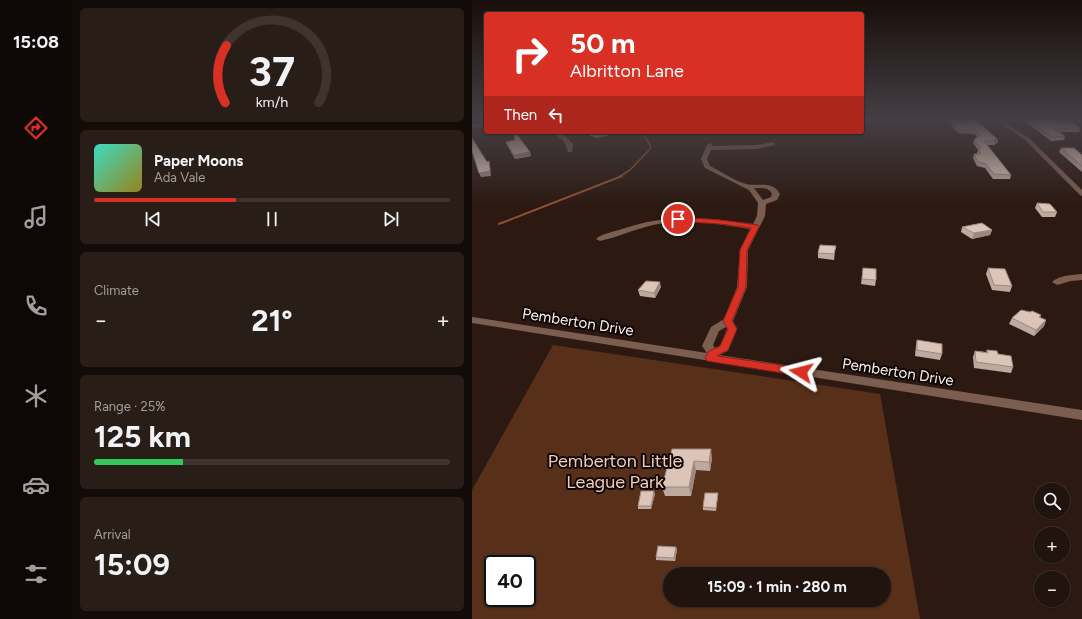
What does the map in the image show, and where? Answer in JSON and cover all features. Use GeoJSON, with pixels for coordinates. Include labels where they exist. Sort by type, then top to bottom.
{"type":"FeatureCollection","features":[{"type":"Feature","properties":{"kind":"street"},"geometry":{"type":"LineString","coordinates":[[709,148],[704,160],[707,167],[719,175],[751,189],[762,203],[761,216],[744,250],[742,287],[728,321],[715,329],[706,346],[712,356],[724,348],[732,329],[728,321]]}},
{"type":"Feature","properties":{"kind":"street"},"geometry":{"type":"LineString","coordinates":[[1037,148],[1082,194]]}},
{"type":"Feature","properties":{"kind":"street"},"geometry":{"type":"LineString","coordinates":[[746,186],[766,186],[774,190],[776,194],[774,198],[762,203]]}},
{"type":"Feature","properties":{"kind":"street"},"geometry":{"type":"LineString","coordinates":[[600,239],[648,224],[668,220],[688,219],[755,227]]}},
{"type":"Feature","properties":{"kind":"street"},"geometry":{"type":"LineString","coordinates":[[1057,282],[1082,276]]}},
{"type":"Feature","properties":{"kind":"street","name":"Pemberton Drive"},"geometry":{"type":"LineString","coordinates":[[472,320],[712,356],[1082,415]]}},
{"type":"Feature","properties":{"kind":"green space","name":"Pemberton Little League Park"},"geometry":{"type":"Polygon","coordinates":[[[553,345],[880,394],[920,619],[472,619],[472,490],[553,345]]]}},
{"type":"Feature","properties":{"kind":"building"},"geometry":{"type":"Polygon","coordinates":[[[472,148],[478,148],[487,162],[489,161],[490,171],[479,173],[472,148]]]}},
{"type":"Feature","properties":{"kind":"building"},"geometry":{"type":"Polygon","coordinates":[[[510,148],[527,148],[530,152],[514,155],[510,148]]]}},
{"type":"Feature","properties":{"kind":"building"},"geometry":{"type":"Polygon","coordinates":[[[980,148],[989,148],[1011,175],[994,174],[986,164],[978,162],[974,154],[981,154],[978,149],[981,149],[980,148]]]}},
{"type":"Feature","properties":{"kind":"building"},"geometry":{"type":"Polygon","coordinates":[[[1061,148],[1074,148],[1082,155],[1082,166],[1061,148]]]}},
{"type":"Feature","properties":{"kind":"building"},"geometry":{"type":"Polygon","coordinates":[[[1037,203],[1050,204],[1057,212],[1043,212],[1037,203]]]}},
{"type":"Feature","properties":{"kind":"building"},"geometry":{"type":"Polygon","coordinates":[[[982,223],[992,230],[974,233],[962,227],[982,223]]]}},
{"type":"Feature","properties":{"kind":"building"},"geometry":{"type":"Polygon","coordinates":[[[820,245],[836,246],[834,254],[818,253],[820,245]]]}},
{"type":"Feature","properties":{"kind":"building"},"geometry":{"type":"Polygon","coordinates":[[[863,268],[876,269],[876,280],[862,279],[863,268]]]}},
{"type":"Feature","properties":{"kind":"building"},"geometry":{"type":"Polygon","coordinates":[[[988,268],[1005,269],[1012,286],[994,285],[988,268]]]}},
{"type":"Feature","properties":{"kind":"building"},"geometry":{"type":"Polygon","coordinates":[[[646,281],[660,282],[654,293],[638,290],[646,281]]]}},
{"type":"Feature","properties":{"kind":"building"},"geometry":{"type":"Polygon","coordinates":[[[1021,310],[1032,311],[1041,315],[1039,317],[1046,320],[1036,330],[1012,318],[1021,310]]]}},
{"type":"Feature","properties":{"kind":"building"},"geometry":{"type":"Polygon","coordinates":[[[917,340],[942,344],[942,354],[917,350],[917,340]]]}},
{"type":"Feature","properties":{"kind":"building"},"geometry":{"type":"Polygon","coordinates":[[[987,350],[997,351],[998,354],[1011,356],[1013,367],[976,362],[975,351],[988,353],[987,350]]]}},
{"type":"Feature","properties":{"kind":"building"},"geometry":{"type":"Polygon","coordinates":[[[672,449],[711,449],[709,462],[694,461],[689,487],[662,487],[672,449]]]}},
{"type":"Feature","properties":{"kind":"building"},"geometry":{"type":"Polygon","coordinates":[[[641,491],[654,491],[651,506],[638,506],[641,491]]]}},
{"type":"Feature","properties":{"kind":"building"},"geometry":{"type":"Polygon","coordinates":[[[705,493],[718,493],[716,508],[703,507],[705,493]]]}},
{"type":"Feature","properties":{"kind":"building"},"geometry":{"type":"Polygon","coordinates":[[[658,546],[676,547],[674,558],[656,557],[658,546]]]}},
{"type":"Feature","properties":{"kind":"waterway"},"geometry":{"type":"LineString","coordinates":[[619,177],[630,170],[650,148]]}},
{"type":"Feature","properties":{"kind":"waterway"},"geometry":{"type":"LineString","coordinates":[[499,224],[622,176]]}},
{"type":"Feature","properties":{"kind":"route"},"geometry":{"type":"LineString","coordinates":[[678,219],[720,222],[755,227],[744,250],[742,287],[728,321],[732,329],[724,348],[713,353],[710,358],[801,372]]}}]}
